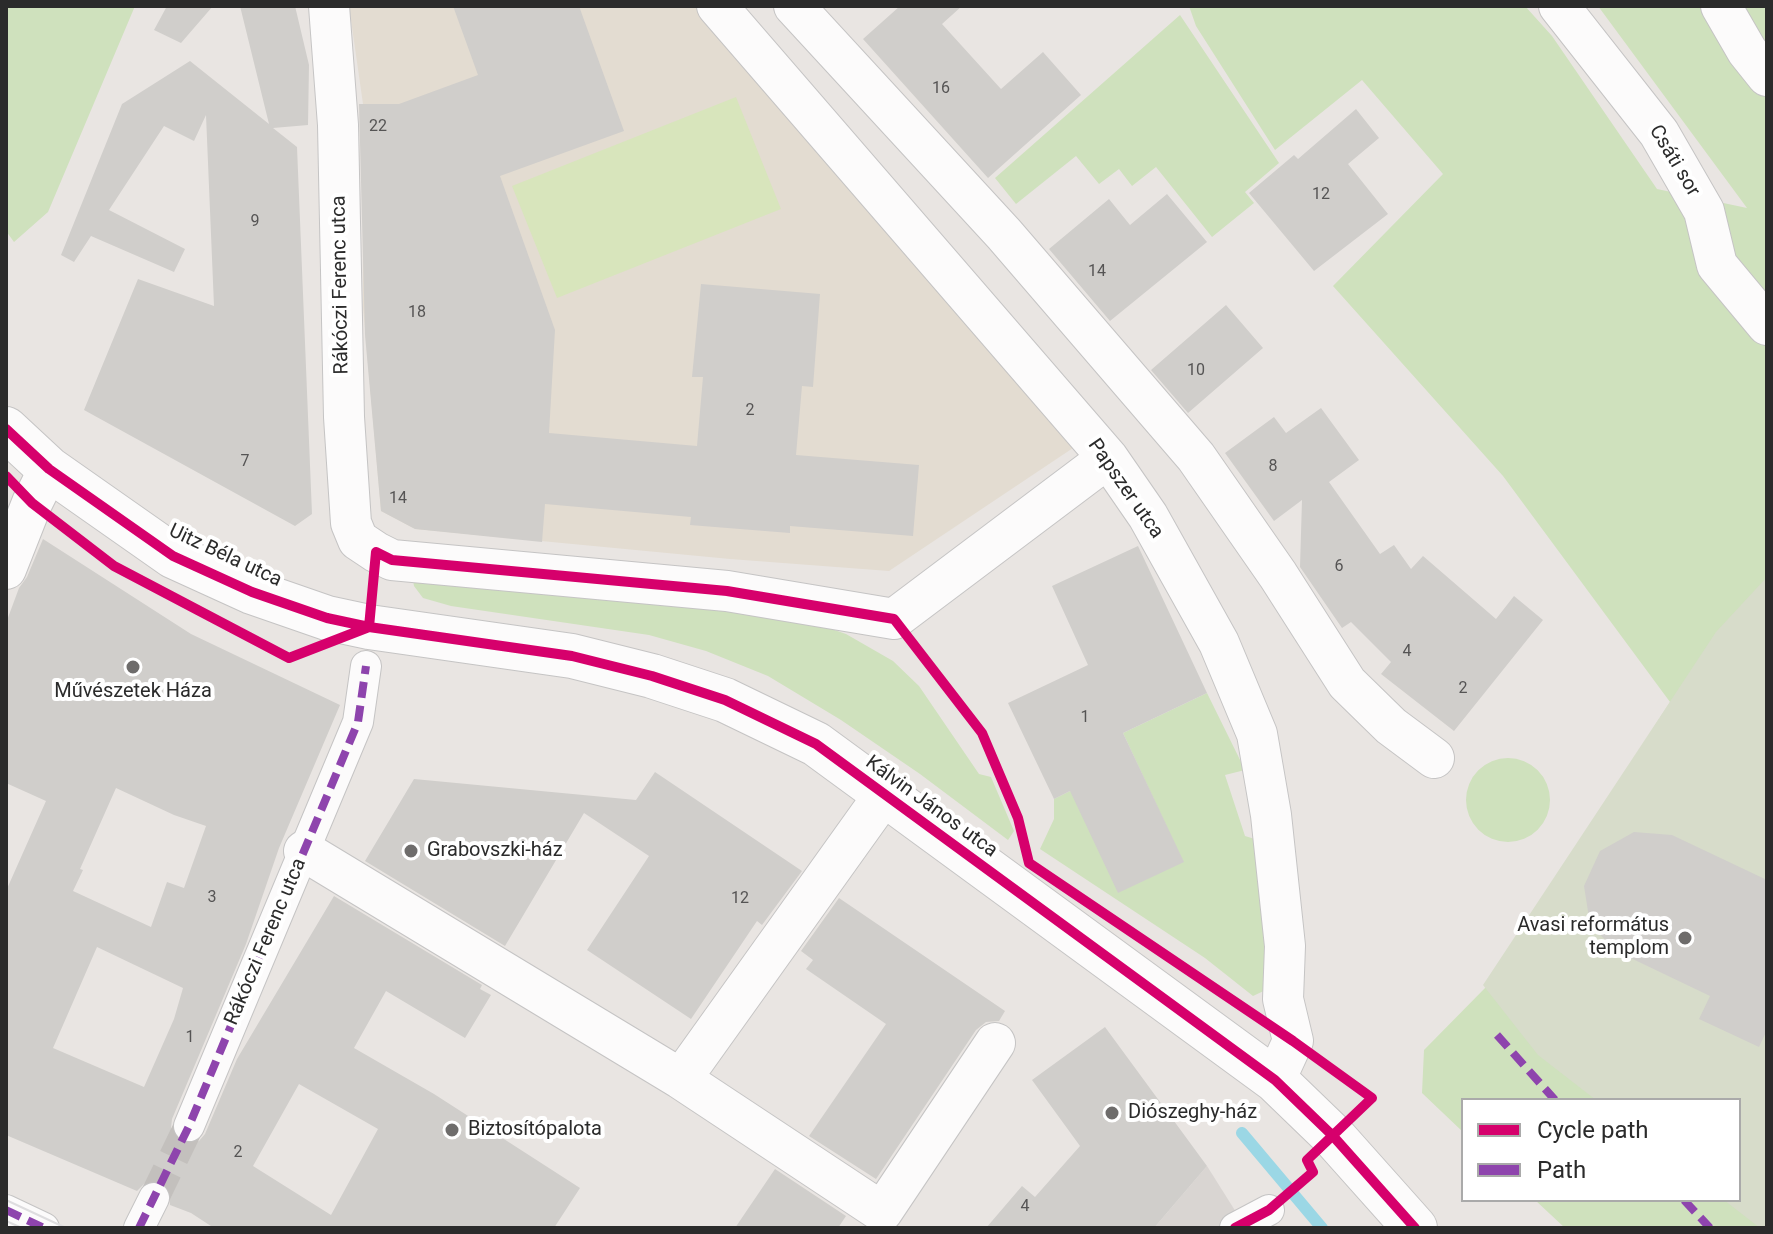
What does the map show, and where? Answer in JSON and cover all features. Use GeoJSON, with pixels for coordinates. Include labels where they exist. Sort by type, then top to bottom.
{"type":"FeatureCollection","features":[{"type":"Feature","properties":{"kind":"street","name":"Rákóczi Ferenc utca"},"geometry":{"type":"LineString","coordinates":[[329,6],[338,125],[344,417],[351,523],[358,540],[376,552],[392,560],[727,591],[894,619],[1108,458]]}},
{"type":"Feature","properties":{"kind":"street","name":"Papszer utca"},"geometry":{"type":"LineString","coordinates":[[717,6],[1108,458],[1148,516],[1219,643],[1257,734],[1271,815],[1285,946],[1283,999],[1293,1041],[1275,1080]]}},
{"type":"Feature","properties":{"kind":"street"},"geometry":{"type":"LineString","coordinates":[[794,6],[1004,234],[1196,457],[1278,575],[1347,683],[1391,726],[1434,758]]}},
{"type":"Feature","properties":{"kind":"street","name":"Csáti sor"},"geometry":{"type":"LineString","coordinates":[[1559,6],[1659,133],[1704,211],[1717,265],[1767,325]]}},
{"type":"Feature","properties":{"kind":"street"},"geometry":{"type":"LineString","coordinates":[[1721,6],[1747,51],[1767,76]]}},
{"type":"Feature","properties":{"kind":"street","name":"Uitz Béla utca"},"geometry":{"type":"LineString","coordinates":[[6,429],[49,469],[173,556],[252,592],[327,618],[368,647]]}},
{"type":"Feature","properties":{"kind":"street"},"geometry":{"type":"LineString","coordinates":[[6,569],[49,469]]}},
{"type":"Feature","properties":{"kind":"street","name":"Rákóczi Ferenc utca"},"geometry":{"type":"LineString","coordinates":[[189,1126],[358,722],[368,647]]}},
{"type":"Feature","properties":{"kind":"street","name":"Kálvin János utca"},"geometry":{"type":"LineString","coordinates":[[368,647],[572,656],[652,676],[725,700],[816,744],[1275,1080],[1333,1136],[1415,1228]]}},
{"type":"Feature","properties":{"kind":"street"},"geometry":{"type":"LineString","coordinates":[[681,1079],[884,795]]}},
{"type":"Feature","properties":{"kind":"street"},"geometry":{"type":"LineString","coordinates":[[304,851],[681,1079],[876,1220],[995,1043]]}},
{"type":"Feature","properties":{"kind":"street"},"geometry":{"type":"LineString","coordinates":[[139,1228],[154,1198]]}},
{"type":"Feature","properties":{"kind":"street"},"geometry":{"type":"LineString","coordinates":[[6,1210],[44,1228]]}},
{"type":"Feature","properties":{"kind":"street"},"geometry":{"type":"LineString","coordinates":[[1235,1228],[1269,1210]]}},
{"type":"Feature","properties":{"kind":"shaded area"},"geometry":{"type":"Polygon","coordinates":[[[349,6],[695,6],[1073,448],[889,571],[415,529],[381,511],[363,307],[363,104],[349,6]]]}},
{"type":"Feature","properties":{"kind":"shaded area"},"geometry":{"type":"Polygon","coordinates":[[[1207,1166],[1246,1228],[1154,1228],[1207,1166]]]}},
{"type":"Feature","properties":{"kind":"green space"},"geometry":{"type":"Polygon","coordinates":[[[6,6],[135,6],[48,212],[14,242],[6,231],[6,6]]]}},
{"type":"Feature","properties":{"kind":"green space"},"geometry":{"type":"Polygon","coordinates":[[[1189,6],[1525,6],[1552,36],[1657,189],[1747,208],[1598,6],[1767,6],[1767,1228],[1565,1228],[1537,1202],[1741,1202],[1741,1098],[1461,1098],[1461,1130],[1422,1093],[1424,1050],[1487,986],[1670,702],[1503,476],[1333,286],[1443,174],[1362,80],[1275,150],[1196,26],[1189,6]]]}},
{"type":"Feature","properties":{"kind":"green space"},"geometry":{"type":"Polygon","coordinates":[[[1180,15],[1279,163],[1245,192],[1254,203],[1212,237],[1156,167],[1132,186],[1119,169],[1099,184],[1076,156],[1016,204],[995,178],[1180,15]]]}},
{"type":"Feature","properties":{"kind":"green space"},"geometry":{"type":"Polygon","coordinates":[[[736,97],[781,209],[557,298],[512,186],[736,97]]]}},
{"type":"Feature","properties":{"kind":"green space"},"geometry":{"type":"Polygon","coordinates":[[[412,574],[776,610],[846,634],[893,661],[919,686],[979,774],[991,777],[1014,831],[1008,840],[841,720],[768,676],[706,651],[649,635],[451,606],[423,598],[414,586],[412,574]]]}},
{"type":"Feature","properties":{"kind":"green space"},"geometry":{"type":"Polygon","coordinates":[[[1767,577],[1767,1228],[1760,1228],[1727,1202],[1741,1202],[1741,1098],[1593,1098],[1538,1055],[1483,985],[1716,632],[1767,577]]]}},
{"type":"Feature","properties":{"kind":"green space"},"geometry":{"type":"Polygon","coordinates":[[[1207,693],[1245,770],[1225,775],[1245,836],[1258,840],[1270,988],[1253,996],[1205,958],[1040,849],[1054,819],[1054,799],[1070,791],[1183,862],[1123,733],[1207,693]]]}},
{"type":"Feature","properties":{"kind":"green space"},"geometry":{"type":"Polygon","coordinates":[[[1508,758],[1524,761],[1538,770],[1547,784],[1550,800],[1547,816],[1538,830],[1524,839],[1508,842],[1492,839],[1478,830],[1469,816],[1466,800],[1469,784],[1478,770],[1492,761],[1508,758]]]}},
{"type":"Feature","properties":{"kind":"building"},"geometry":{"type":"Polygon","coordinates":[[[167,6],[213,6],[181,43],[154,30],[167,6]]]}},
{"type":"Feature","properties":{"kind":"building"},"geometry":{"type":"Polygon","coordinates":[[[240,6],[295,6],[309,65],[308,125],[273,128],[297,147],[312,514],[295,526],[84,410],[138,279],[214,306],[206,115],[194,141],[164,126],[109,210],[185,249],[174,272],[91,236],[74,262],[61,255],[122,104],[190,61],[269,124],[240,6]]]}},
{"type":"Feature","properties":{"kind":"building"},"geometry":{"type":"Polygon","coordinates":[[[453,6],[579,6],[624,131],[500,176],[555,330],[549,433],[697,446],[703,377],[692,377],[701,284],[820,294],[813,387],[802,386],[796,455],[919,465],[913,536],[790,526],[790,533],[690,525],[691,517],[545,504],[542,542],[415,529],[381,511],[365,335],[359,104],[399,104],[478,75],[453,6]]]}},
{"type":"Feature","properties":{"kind":"building"},"geometry":{"type":"Polygon","coordinates":[[[900,6],[962,6],[942,24],[1001,89],[1043,52],[1081,95],[988,178],[863,39],[900,6]]]}},
{"type":"Feature","properties":{"kind":"building"},"geometry":{"type":"Polygon","coordinates":[[[1356,109],[1379,138],[1348,164],[1388,214],[1314,271],[1249,193],[1294,155],[1298,159],[1356,109]]]}},
{"type":"Feature","properties":{"kind":"building"},"geometry":{"type":"Polygon","coordinates":[[[1167,194],[1207,242],[1110,321],[1049,249],[1109,199],[1130,225],[1167,194]]]}},
{"type":"Feature","properties":{"kind":"building"},"geometry":{"type":"Polygon","coordinates":[[[1226,305],[1263,348],[1188,413],[1151,370],[1226,305]]]}},
{"type":"Feature","properties":{"kind":"building"},"geometry":{"type":"Polygon","coordinates":[[[1321,408],[1359,460],[1329,482],[1380,554],[1394,545],[1411,569],[1423,556],[1496,619],[1514,596],[1543,620],[1454,731],[1381,674],[1391,662],[1351,622],[1342,628],[1300,567],[1302,500],[1274,521],[1225,453],[1274,417],[1286,433],[1321,408]]]}},
{"type":"Feature","properties":{"kind":"building"},"geometry":{"type":"Polygon","coordinates":[[[43,539],[191,634],[340,705],[279,848],[246,944],[172,1119],[174,1136],[190,1144],[199,1141],[205,1134],[237,1059],[334,896],[482,985],[480,989],[491,995],[465,1038],[386,991],[354,1048],[434,1094],[580,1188],[554,1228],[214,1228],[191,1213],[170,1205],[169,1189],[161,1182],[154,1180],[145,1183],[137,1191],[6,1135],[6,891],[46,801],[6,783],[6,623],[19,588],[43,539]],[[116,788],[73,891],[151,927],[167,882],[184,888],[206,826],[116,788]],[[97,947],[53,1048],[144,1087],[174,1019],[183,988],[97,947]],[[299,1084],[253,1166],[331,1215],[378,1129],[299,1084]]]}},
{"type":"Feature","properties":{"kind":"building"},"geometry":{"type":"Polygon","coordinates":[[[1138,546],[1207,693],[1123,733],[1184,862],[1118,893],[1070,791],[1054,799],[1008,703],[1088,665],[1052,586],[1138,546]]]}},
{"type":"Feature","properties":{"kind":"building"},"geometry":{"type":"Polygon","coordinates":[[[655,772],[802,871],[762,925],[757,921],[691,1019],[587,950],[649,856],[584,813],[505,946],[365,861],[414,779],[636,800],[655,772]]]}},
{"type":"Feature","properties":{"kind":"building","name":"Avasi református templom"},"geometry":{"type":"Polygon","coordinates":[[[1634,832],[1672,835],[1767,880],[1767,1030],[1759,1047],[1699,1019],[1710,996],[1616,951],[1590,924],[1584,886],[1600,851],[1634,832]]]}},
{"type":"Feature","properties":{"kind":"building"},"geometry":{"type":"Polygon","coordinates":[[[839,898],[1005,1011],[999,1021],[986,1022],[976,1030],[876,1179],[809,1136],[886,1024],[806,969],[813,960],[801,951],[839,898]]]}},
{"type":"Feature","properties":{"kind":"building","name":"Diószeghy-ház"},"geometry":{"type":"Polygon","coordinates":[[[1105,1027],[1207,1166],[1154,1228],[986,1228],[1022,1186],[1035,1197],[1080,1146],[1032,1080],[1105,1027]]]}},
{"type":"Feature","properties":{"kind":"building"},"geometry":{"type":"Polygon","coordinates":[[[775,1169],[846,1216],[838,1228],[735,1228],[775,1169]]]}},
{"type":"Feature","properties":{"kind":"waterway"},"geometry":{"type":"LineString","coordinates":[[1242,1133],[1322,1228]]}},
{"type":"Feature","properties":{"kind":"tunnel"},"geometry":{"type":"LineString","coordinates":[[154,1198],[189,1126]]}},
{"type":"Feature","properties":{"kind":"tram line"},"geometry":{"type":"LineString","coordinates":[[6,1200],[66,1228]]}},
{"type":"Feature","properties":{"kind":"tram line"},"geometry":{"type":"LineString","coordinates":[[6,1221],[22,1228]]}},
{"type":"Feature","properties":{"kind":"marked path"},"geometry":{"type":"LineString","coordinates":[[139,1228],[189,1126],[358,722],[366,666]]}},
{"type":"Feature","properties":{"kind":"marked path"},"geometry":{"type":"LineString","coordinates":[[1497,1035],[1553,1098]]}},
{"type":"Feature","properties":{"kind":"marked path"},"geometry":{"type":"LineString","coordinates":[[1686,1202],[1710,1228]]}},
{"type":"Feature","properties":{"kind":"marked path"},"geometry":{"type":"LineString","coordinates":[[6,1210],[44,1228]]}},
{"type":"Feature","properties":{"kind":"cycle path"},"geometry":{"type":"LineString","coordinates":[[6,429],[49,469],[173,556],[252,592],[327,618],[369,627],[572,656],[652,676],[725,700],[816,744],[1275,1080],[1333,1136],[1415,1228]]}},
{"type":"Feature","properties":{"kind":"cycle path"},"geometry":{"type":"LineString","coordinates":[[6,476],[32,503],[114,566],[289,658],[369,627]]}},
{"type":"Feature","properties":{"kind":"cycle path"},"geometry":{"type":"LineString","coordinates":[[369,627],[376,552],[392,560],[727,591],[894,619],[982,733],[1018,818],[1029,863],[1372,1098],[1307,1160],[1313,1172],[1269,1210],[1235,1228]]}},
{"type":"Feature","properties":{"kind":"place","name":"Művészetek Háza"},"geometry":{"type":"Point","coordinates":[133,667]}},
{"type":"Feature","properties":{"kind":"place","name":"Grabovszki-ház"},"geometry":{"type":"Point","coordinates":[411,851]}},
{"type":"Feature","properties":{"kind":"place","name":"Avasi református templom"},"geometry":{"type":"Point","coordinates":[1685,938]}},
{"type":"Feature","properties":{"kind":"place","name":"Diószeghy-ház"},"geometry":{"type":"Point","coordinates":[1112,1113]}},
{"type":"Feature","properties":{"kind":"place","name":"Biztosítópalota"},"geometry":{"type":"Point","coordinates":[452,1130]}}]}
